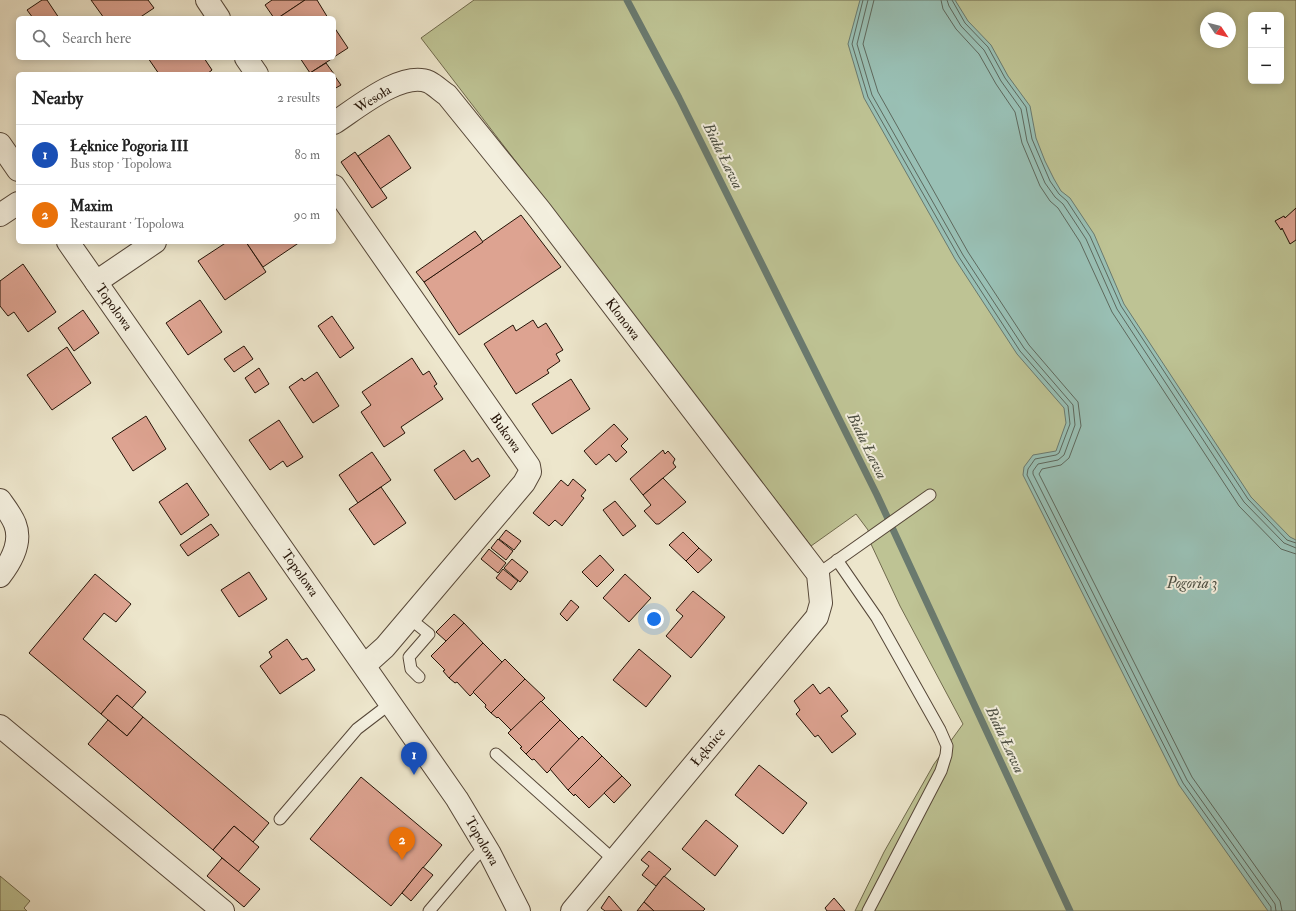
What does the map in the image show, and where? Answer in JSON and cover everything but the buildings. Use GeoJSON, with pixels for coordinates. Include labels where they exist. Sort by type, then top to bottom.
{"type":"FeatureCollection","features":[{"type":"Feature","properties":{"kind":"street"},"geometry":{"type":"LineString","coordinates":[[207,0],[218,16]]}},
{"type":"Feature","properties":{"kind":"street"},"geometry":{"type":"LineString","coordinates":[[247,60],[256,72]]}},
{"type":"Feature","properties":{"kind":"street","name":"Wesoła"},"geometry":{"type":"LineString","coordinates":[[336,122],[394,85],[414,80]]}},
{"type":"Feature","properties":{"kind":"street","name":"Klonowa"},"geometry":{"type":"LineString","coordinates":[[414,80],[429,82],[447,95],[452,101],[540,210],[818,574]]}},
{"type":"Feature","properties":{"kind":"street"},"geometry":{"type":"LineString","coordinates":[[0,144],[16,167]]}},
{"type":"Feature","properties":{"kind":"street","name":"Bukowa"},"geometry":{"type":"LineString","coordinates":[[336,189],[529,466],[530,472],[524,483],[385,647],[365,665]]}},
{"type":"Feature","properties":{"kind":"street"},"geometry":{"type":"LineString","coordinates":[[0,215],[16,204]]}},
{"type":"Feature","properties":{"kind":"street","name":"Topolowa"},"geometry":{"type":"LineString","coordinates":[[69,244],[365,665],[457,799],[486,846],[519,911]]}},
{"type":"Feature","properties":{"kind":"street"},"geometry":{"type":"LineString","coordinates":[[96,282],[152,244]]}},
{"type":"Feature","properties":{"kind":"street"},"geometry":{"type":"LineString","coordinates":[[0,500],[16,524],[18,543],[8,566],[0,576]]}},
{"type":"Feature","properties":{"kind":"street","name":"Łęknice"},"geometry":{"type":"LineString","coordinates":[[572,911],[817,616],[821,603],[818,574]]}},
{"type":"Feature","properties":{"kind":"street"},"geometry":{"type":"LineString","coordinates":[[0,726],[223,911]]}},
{"type":"Feature","properties":{"kind":"lane"},"geometry":{"type":"LineString","coordinates":[[818,574],[930,495]]}},
{"type":"Feature","properties":{"kind":"lane"},"geometry":{"type":"LineString","coordinates":[[837,560],[877,618],[940,730],[947,746],[946,755],[934,786],[868,911]]}},
{"type":"Feature","properties":{"kind":"lane"},"geometry":{"type":"LineString","coordinates":[[409,618],[429,634],[410,657],[411,669],[419,677]]}},
{"type":"Feature","properties":{"kind":"lane"},"geometry":{"type":"LineString","coordinates":[[280,820],[357,730],[391,704]]}},
{"type":"Feature","properties":{"kind":"lane"},"geometry":{"type":"LineString","coordinates":[[496,754],[614,860]]}},
{"type":"Feature","properties":{"kind":"lane"},"geometry":{"type":"LineString","coordinates":[[429,911],[486,846]]}},
{"type":"Feature","properties":{"kind":"green space"},"geometry":{"type":"Polygon","coordinates":[[[474,0],[1296,0],[1296,911],[855,911],[884,852],[934,764],[963,724],[900,606],[871,544],[868,530],[856,514],[811,546],[421,38],[474,0]]]}},
{"type":"Feature","properties":{"kind":"green space"},"geometry":{"type":"Polygon","coordinates":[[[0,876],[30,901],[24,908],[27,911],[0,911],[0,876]]]}},
{"type":"Feature","properties":{"kind":"water","name":"Pogoria 3"},"geometry":{"type":"Polygon","coordinates":[[[860,0],[955,0],[968,21],[991,45],[1008,76],[1030,106],[1036,138],[1045,161],[1061,191],[1070,198],[1094,234],[1124,304],[1251,497],[1290,537],[1296,540],[1296,911],[1268,911],[1179,785],[1023,475],[1024,467],[1033,455],[1056,451],[1066,423],[1064,408],[1017,354],[955,259],[864,98],[848,44],[860,0]]]}},
{"type":"Feature","properties":{"kind":"waterway","name":"Biała Ława"},"geometry":{"type":"LineString","coordinates":[[627,0],[679,98],[877,495],[1070,911]]}},
{"type":"Feature","properties":{"kind":"place","name":"Łęknice Pogoria III"},"geometry":{"type":"Point","coordinates":[414,775]}},
{"type":"Feature","properties":{"kind":"place","name":"Maxim"},"geometry":{"type":"Point","coordinates":[402,860]}}]}
